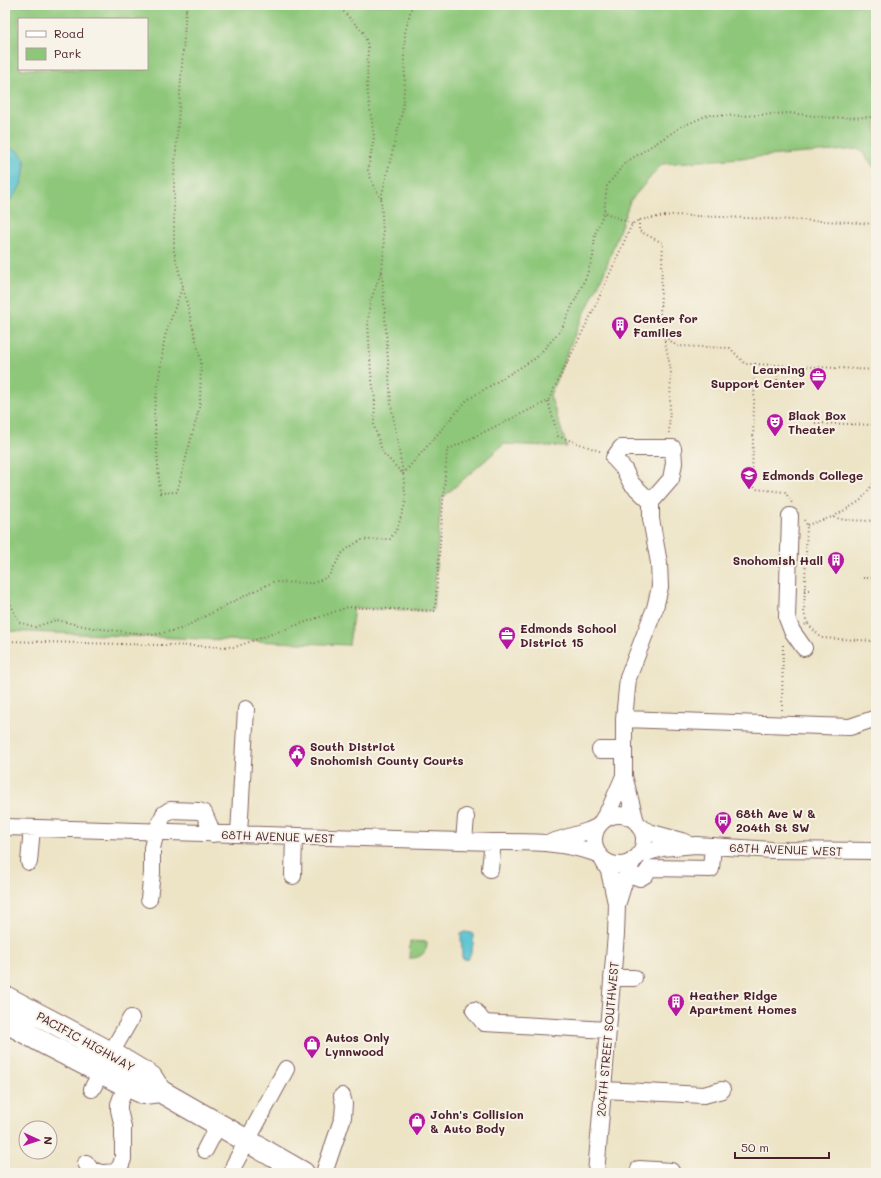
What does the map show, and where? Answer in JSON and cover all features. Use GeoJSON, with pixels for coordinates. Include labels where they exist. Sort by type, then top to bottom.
{"type":"FeatureCollection","features":[{"type":"Feature","properties":{"kind":"highway","name":"PACIFIC HIGHWAY"},"geometry":{"type":"LineString","coordinates":[[5,997],[151,1076],[160,1091],[303,1173]]}},
{"type":"Feature","properties":{"kind":"highway","name":"PACIFIC HIGHWAY"},"geometry":{"type":"LineString","coordinates":[[5,1021],[44,1043],[97,1080],[126,1085],[144,1093],[160,1091]]}},
{"type":"Feature","properties":{"kind":"street"},"geometry":{"type":"LineString","coordinates":[[607,452],[622,448],[673,448],[674,463],[671,479],[651,502],[651,519],[660,563],[660,587],[656,608],[628,678],[624,719],[624,776],[644,841],[642,848],[633,862],[622,865],[608,862],[600,856],[595,847],[594,840],[595,833],[610,808],[624,776]]}},
{"type":"Feature","properties":{"kind":"street"},"geometry":{"type":"LineString","coordinates":[[607,452],[624,469],[631,484],[651,502]]}},
{"type":"Feature","properties":{"kind":"street"},"geometry":{"type":"LineString","coordinates":[[796,513],[787,618],[792,631],[804,648]]}},
{"type":"Feature","properties":{"kind":"street"},"geometry":{"type":"LineString","coordinates":[[239,834],[246,709]]}},
{"type":"Feature","properties":{"kind":"street"},"geometry":{"type":"LineString","coordinates":[[624,719],[850,726],[876,718]]}},
{"type":"Feature","properties":{"kind":"street"},"geometry":{"type":"LineString","coordinates":[[600,750],[624,750]]}},
{"type":"Feature","properties":{"kind":"street"},"geometry":{"type":"LineString","coordinates":[[149,899],[152,873],[152,848],[156,832],[164,814],[170,810],[199,811],[204,813],[213,834]]}},
{"type":"Feature","properties":{"kind":"street"},"geometry":{"type":"LineString","coordinates":[[600,824],[608,817],[623,815],[630,817],[638,825]]}},
{"type":"Feature","properties":{"kind":"street"},"geometry":{"type":"LineString","coordinates":[[464,841],[466,817]]}},
{"type":"Feature","properties":{"kind":"street","name":"68TH AVENUE WEST"},"geometry":{"type":"LineString","coordinates":[[551,842],[588,831],[600,824]]}},
{"type":"Feature","properties":{"kind":"street","name":"68TH AVENUE WEST"},"geometry":{"type":"LineString","coordinates":[[638,825],[664,837],[696,845]]}},
{"type":"Feature","properties":{"kind":"street","name":"68TH AVENUE WEST"},"geometry":{"type":"LineString","coordinates":[[5,827],[493,842],[551,842],[586,849],[600,856]]}},
{"type":"Feature","properties":{"kind":"street"},"geometry":{"type":"LineString","coordinates":[[29,862],[32,828]]}},
{"type":"Feature","properties":{"kind":"street"},"geometry":{"type":"LineString","coordinates":[[293,876],[294,836]]}},
{"type":"Feature","properties":{"kind":"street"},"geometry":{"type":"LineString","coordinates":[[490,869],[493,842]]}},
{"type":"Feature","properties":{"kind":"street","name":"68TH AVENUE WEST"},"geometry":{"type":"LineString","coordinates":[[633,862],[662,848],[696,845],[772,850],[876,851]]}},
{"type":"Feature","properties":{"kind":"street"},"geometry":{"type":"LineString","coordinates":[[633,862],[640,878],[645,875],[650,868],[711,869],[713,846]]}},
{"type":"Feature","properties":{"kind":"street","name":"204TH STREET SOUTHWEST"},"geometry":{"type":"LineString","coordinates":[[600,856],[609,871],[617,905]]}},
{"type":"Feature","properties":{"kind":"street","name":"204TH STREET SOUTHWEST"},"geometry":{"type":"LineString","coordinates":[[596,1173],[617,905],[633,862]]}},
{"type":"Feature","properties":{"kind":"street"},"geometry":{"type":"LineString","coordinates":[[612,978],[634,978]]}},
{"type":"Feature","properties":{"kind":"street"},"geometry":{"type":"LineString","coordinates":[[474,1010],[484,1023],[608,1030]]}},
{"type":"Feature","properties":{"kind":"street"},"geometry":{"type":"LineString","coordinates":[[111,1053],[131,1018]]}},
{"type":"Feature","properties":{"kind":"street"},"geometry":{"type":"LineString","coordinates":[[233,1173],[234,1165],[286,1069]]}},
{"type":"Feature","properties":{"kind":"street"},"geometry":{"type":"LineString","coordinates":[[86,1163],[91,1170],[103,1173],[115,1172],[120,1167],[123,1159],[123,1127],[119,1104],[126,1085]]}},
{"type":"Feature","properties":{"kind":"street"},"geometry":{"type":"LineString","coordinates":[[603,1090],[704,1095],[722,1090]]}},
{"type":"Feature","properties":{"kind":"street"},"geometry":{"type":"LineString","coordinates":[[324,1173],[343,1117],[344,1104],[342,1096]]}},
{"type":"Feature","properties":{"kind":"street"},"geometry":{"type":"LineString","coordinates":[[205,1150],[218,1125]]}},
{"type":"Feature","properties":{"kind":"street"},"geometry":{"type":"LineString","coordinates":[[639,1169],[671,1171],[671,1173]]}},
{"type":"Feature","properties":{"kind":"path"},"geometry":{"type":"LineString","coordinates":[[5,14],[9,5]]}},
{"type":"Feature","properties":{"kind":"path"},"geometry":{"type":"LineString","coordinates":[[183,285],[164,336],[154,411],[160,493],[177,492],[200,405],[201,361],[183,285],[174,251],[174,178],[186,9],[185,5]]}},
{"type":"Feature","properties":{"kind":"path"},"geometry":{"type":"LineString","coordinates":[[337,5],[364,33],[368,46],[367,88],[374,137],[368,170],[373,185],[381,199]]}},
{"type":"Feature","properties":{"kind":"path"},"geometry":{"type":"LineString","coordinates":[[5,540],[7,550],[6,584],[9,598],[19,622],[35,627],[56,620],[93,628],[153,635],[182,629],[273,582],[313,584],[328,577],[343,552],[360,540],[390,539],[397,529],[406,501],[391,404],[382,270],[384,248],[381,199],[402,113],[405,79],[405,34],[412,5]]}},
{"type":"Feature","properties":{"kind":"path"},"geometry":{"type":"LineString","coordinates":[[403,474],[467,400],[536,358],[560,330],[586,277],[593,257],[595,234],[604,212],[607,186],[625,163],[681,127],[708,115],[744,116],[789,113],[832,118],[876,117]]}},
{"type":"Feature","properties":{"kind":"path"},"geometry":{"type":"LineString","coordinates":[[604,212],[632,224]]}},
{"type":"Feature","properties":{"kind":"path"},"geometry":{"type":"LineString","coordinates":[[5,641],[235,647],[348,607],[435,611],[447,450],[548,401],[593,310],[632,224],[639,220],[672,215],[876,224]]}},
{"type":"Feature","properties":{"kind":"path"},"geometry":{"type":"LineString","coordinates":[[639,220],[639,231],[663,243],[660,316],[671,371],[669,436]]}},
{"type":"Feature","properties":{"kind":"path"},"geometry":{"type":"LineString","coordinates":[[382,270],[370,302],[368,322],[371,374],[375,399],[374,426],[383,452],[403,474]]}},
{"type":"Feature","properties":{"kind":"path"},"geometry":{"type":"LineString","coordinates":[[664,336],[677,346],[730,348],[745,364],[876,370]]}},
{"type":"Feature","properties":{"kind":"path"},"geometry":{"type":"LineString","coordinates":[[755,364],[752,481],[755,489],[785,492],[796,513],[807,525],[804,612],[808,624],[821,638],[876,640]]}},
{"type":"Feature","properties":{"kind":"path"},"geometry":{"type":"LineString","coordinates":[[777,384],[778,365]]}},
{"type":"Feature","properties":{"kind":"path"},"geometry":{"type":"LineString","coordinates":[[548,401],[558,436],[607,452]]}},
{"type":"Feature","properties":{"kind":"path"},"geometry":{"type":"LineString","coordinates":[[815,423],[876,425]]}},
{"type":"Feature","properties":{"kind":"path"},"geometry":{"type":"LineString","coordinates":[[807,525],[832,517],[860,501],[876,480]]}},
{"type":"Feature","properties":{"kind":"path"},"geometry":{"type":"LineString","coordinates":[[832,517],[840,520],[876,521]]}},
{"type":"Feature","properties":{"kind":"path"},"geometry":{"type":"LineString","coordinates":[[863,578],[876,578]]}},
{"type":"Feature","properties":{"kind":"path"},"geometry":{"type":"LineString","coordinates":[[804,590],[810,590]]}},
{"type":"Feature","properties":{"kind":"path"},"geometry":{"type":"LineString","coordinates":[[799,628],[808,624]]}},
{"type":"Feature","properties":{"kind":"path"},"geometry":{"type":"LineString","coordinates":[[782,713],[783,644]]}},
{"type":"Feature","properties":{"kind":"green space"},"geometry":{"type":"Polygon","coordinates":[[[5,5],[876,5],[876,170],[860,149],[662,164],[630,201],[604,273],[578,327],[550,395],[567,447],[504,444],[441,499],[433,611],[354,608],[349,645],[5,631],[5,5]]]}},
{"type":"Feature","properties":{"kind":"green space"},"geometry":{"type":"Polygon","coordinates":[[[410,941],[427,942],[426,949],[420,956],[409,958],[410,941]]]}},
{"type":"Feature","properties":{"kind":"water"},"geometry":{"type":"Polygon","coordinates":[[[5,147],[18,151],[25,159],[24,174],[21,185],[15,195],[5,206],[5,147]]]}},
{"type":"Feature","properties":{"kind":"water"},"geometry":{"type":"Polygon","coordinates":[[[465,932],[472,933],[473,936],[473,946],[468,960],[462,958],[461,934],[465,932]]]}},
{"type":"Feature","properties":{"kind":"place","name":"Center for Families"},"geometry":{"type":"Point","coordinates":[620,340]}},
{"type":"Feature","properties":{"kind":"place","name":"Learning Support Center"},"geometry":{"type":"Point","coordinates":[818,391]}},
{"type":"Feature","properties":{"kind":"place","name":"Black Box Theater"},"geometry":{"type":"Point","coordinates":[775,437]}},
{"type":"Feature","properties":{"kind":"place","name":"Edmonds College"},"geometry":{"type":"Point","coordinates":[749,490]}},
{"type":"Feature","properties":{"kind":"place","name":"Snohomish Hall"},"geometry":{"type":"Point","coordinates":[836,575]}},
{"type":"Feature","properties":{"kind":"place","name":"Edmonds School District 15"},"geometry":{"type":"Point","coordinates":[507,650]}},
{"type":"Feature","properties":{"kind":"place","name":"South District Snohomish County Courts"},"geometry":{"type":"Point","coordinates":[297,768]}},
{"type":"Feature","properties":{"kind":"place","name":"68th Ave W & 204th St SW"},"geometry":{"type":"Point","coordinates":[723,835]}},
{"type":"Feature","properties":{"kind":"place","name":"Heather Ridge Apartment Homes"},"geometry":{"type":"Point","coordinates":[676,1017]}},
{"type":"Feature","properties":{"kind":"place","name":"Autos Only Lynnwood"},"geometry":{"type":"Point","coordinates":[312,1059]}},
{"type":"Feature","properties":{"kind":"place","name":"John's Collision & Auto Body"},"geometry":{"type":"Point","coordinates":[417,1136]}}]}
